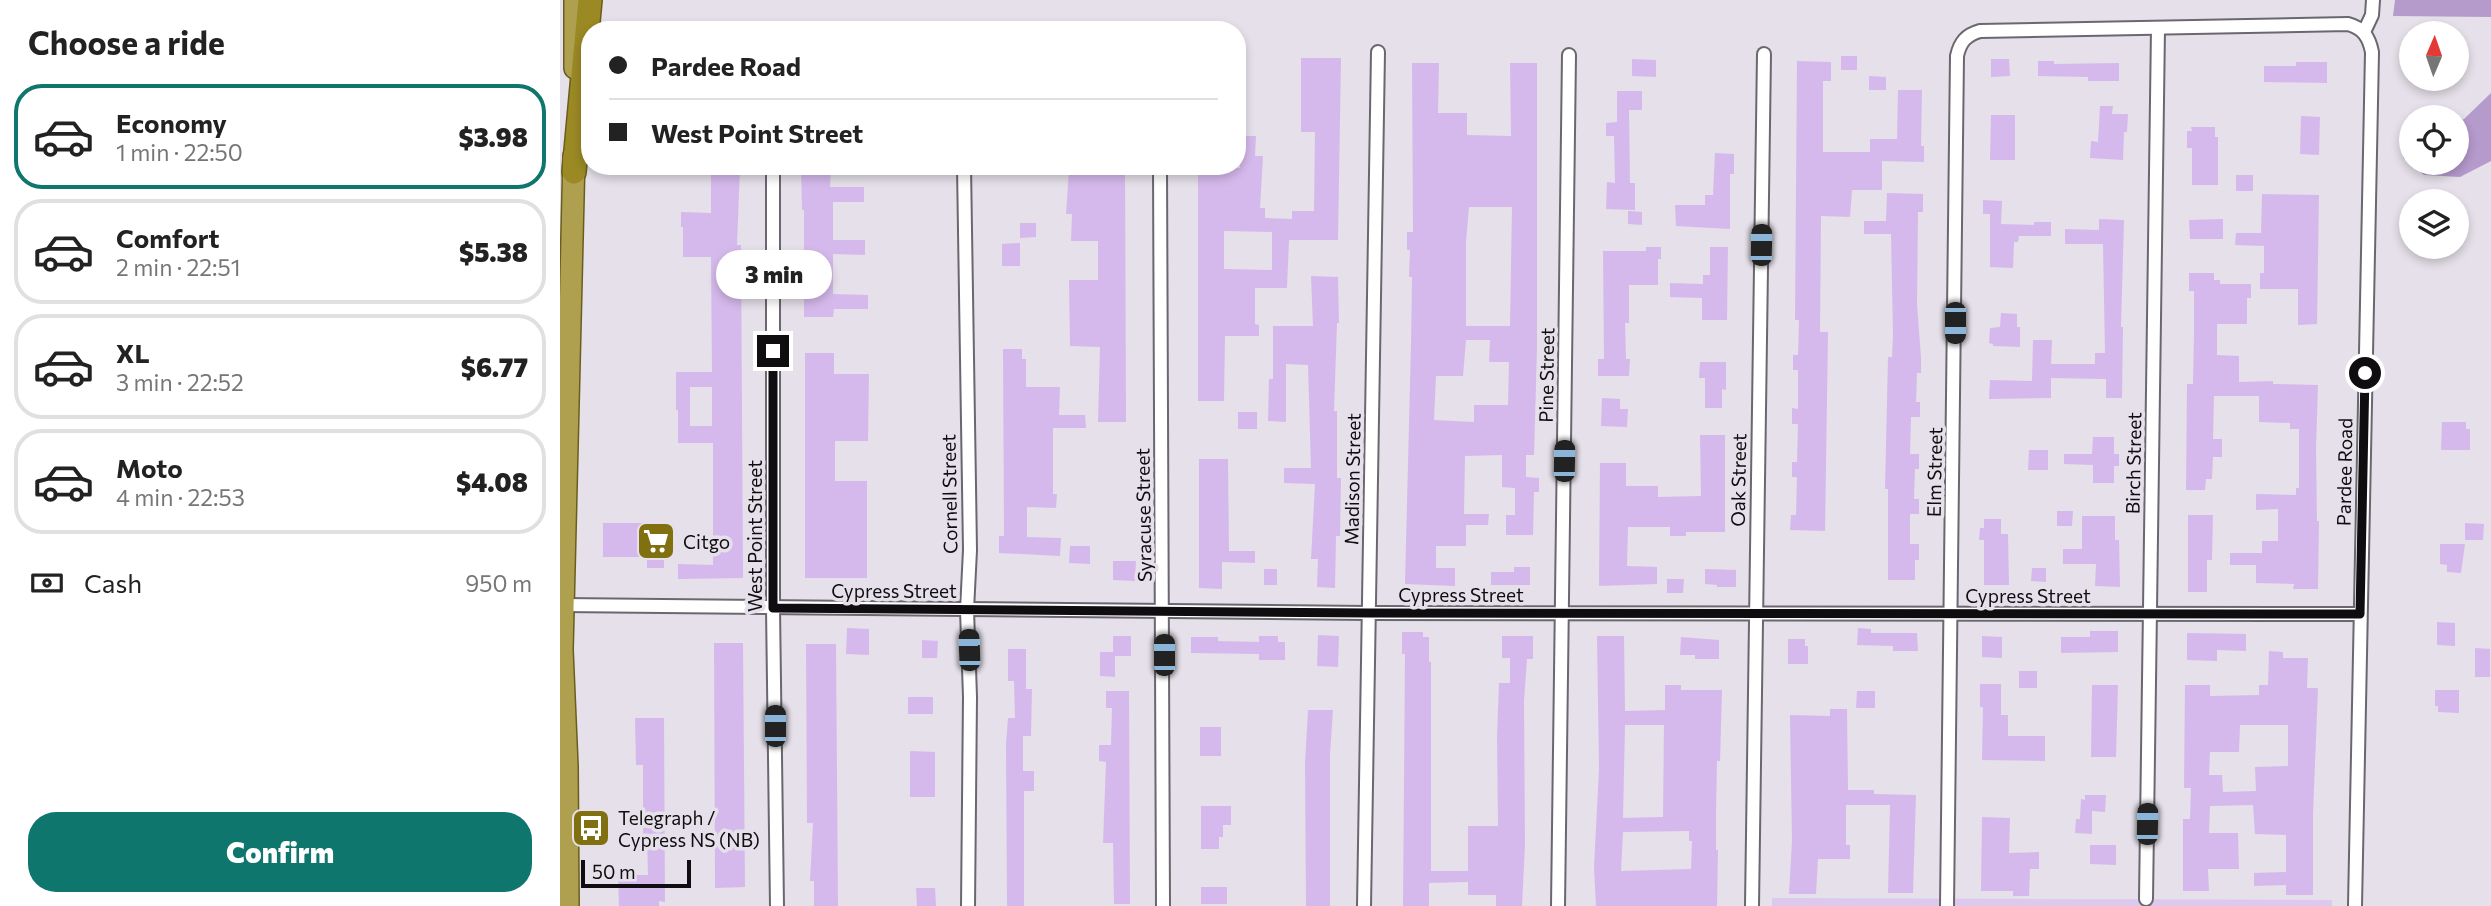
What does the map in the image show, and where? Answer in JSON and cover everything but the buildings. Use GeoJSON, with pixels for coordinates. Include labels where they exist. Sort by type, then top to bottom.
{"type":"FeatureCollection","features":[{"type":"Feature","properties":{"kind":"highway"},"geometry":{"type":"LineString","coordinates":[[568,906],[563,791],[562,605],[574,172],[575,0]]}},
{"type":"Feature","properties":{"kind":"highway"},"geometry":{"type":"LineString","coordinates":[[588,21],[590,0]]}},
{"type":"Feature","properties":{"kind":"highway"},"geometry":{"type":"LineString","coordinates":[[574,172],[581,97]]}},
{"type":"Feature","properties":{"kind":"street","name":"Pardee Road"},"geometry":{"type":"LineString","coordinates":[[2356,906],[2372,52],[2370,41],[2364,32],[2372,15],[2373,0]]}},
{"type":"Feature","properties":{"kind":"street"},"geometry":{"type":"LineString","coordinates":[[2158,28],[2348,24],[2364,32]]}},
{"type":"Feature","properties":{"kind":"street","name":"Elm Street"},"geometry":{"type":"LineString","coordinates":[[1947,906],[1958,56],[1963,40],[1980,31],[2158,28]]}},
{"type":"Feature","properties":{"kind":"street","name":"Birch Street"},"geometry":{"type":"LineString","coordinates":[[2146,899],[2158,28]]}},
{"type":"Feature","properties":{"kind":"street","name":"Madison Street"},"geometry":{"type":"LineString","coordinates":[[1364,906],[1378,52]]}},
{"type":"Feature","properties":{"kind":"street","name":"Oak Street"},"geometry":{"type":"LineString","coordinates":[[1752,906],[1764,54]]}},
{"type":"Feature","properties":{"kind":"street","name":"Pine Street"},"geometry":{"type":"LineString","coordinates":[[1558,906],[1569,55]]}},
{"type":"Feature","properties":{"kind":"street","name":"West Point Street"},"geometry":{"type":"LineString","coordinates":[[773,175],[773,608],[777,906]]}},
{"type":"Feature","properties":{"kind":"street","name":"Cornell Street"},"geometry":{"type":"LineString","coordinates":[[964,175],[970,550],[967,610],[970,696],[968,906]]}},
{"type":"Feature","properties":{"kind":"street","name":"Syracuse Street"},"geometry":{"type":"LineString","coordinates":[[1160,175],[1164,610],[1163,906]]}},
{"type":"Feature","properties":{"kind":"street","name":"Cypress Street"},"geometry":{"type":"LineString","coordinates":[[562,605],[1368,613],[2360,614]]}},
{"type":"Feature","properties":{"kind":"shaded area"},"geometry":{"type":"Polygon","coordinates":[[[2395,0],[2491,0],[2491,17],[2393,16],[2395,0]]]}},
{"type":"Feature","properties":{"kind":"shaded area"},"geometry":{"type":"Polygon","coordinates":[[[2491,93],[2491,161],[2469,172],[2469,114],[2491,93]]]}},
{"type":"Feature","properties":{"kind":"shaded area"},"geometry":{"type":"Polygon","coordinates":[[[2424,175],[2464,175],[2460,177],[2424,175]]]}},
{"type":"Feature","properties":{"kind":"shaded area"},"geometry":{"type":"Polygon","coordinates":[[[1772,898],[2332,900],[2332,906],[1772,906],[1772,898]]]}},
{"type":"Feature","properties":{"kind":"place","name":"Citgo"},"geometry":{"type":"Point","coordinates":[656,541]}},
{"type":"Feature","properties":{"kind":"place","name":"Telegraph / Cypress NS (NB)"},"geometry":{"type":"Point","coordinates":[591,828]}},
{"type":"Feature","properties":{"kind":"route"},"geometry":{"type":"LineString","coordinates":[[773,351],[773,608],[1368,613],[2360,614],[2365,373]]}}]}
